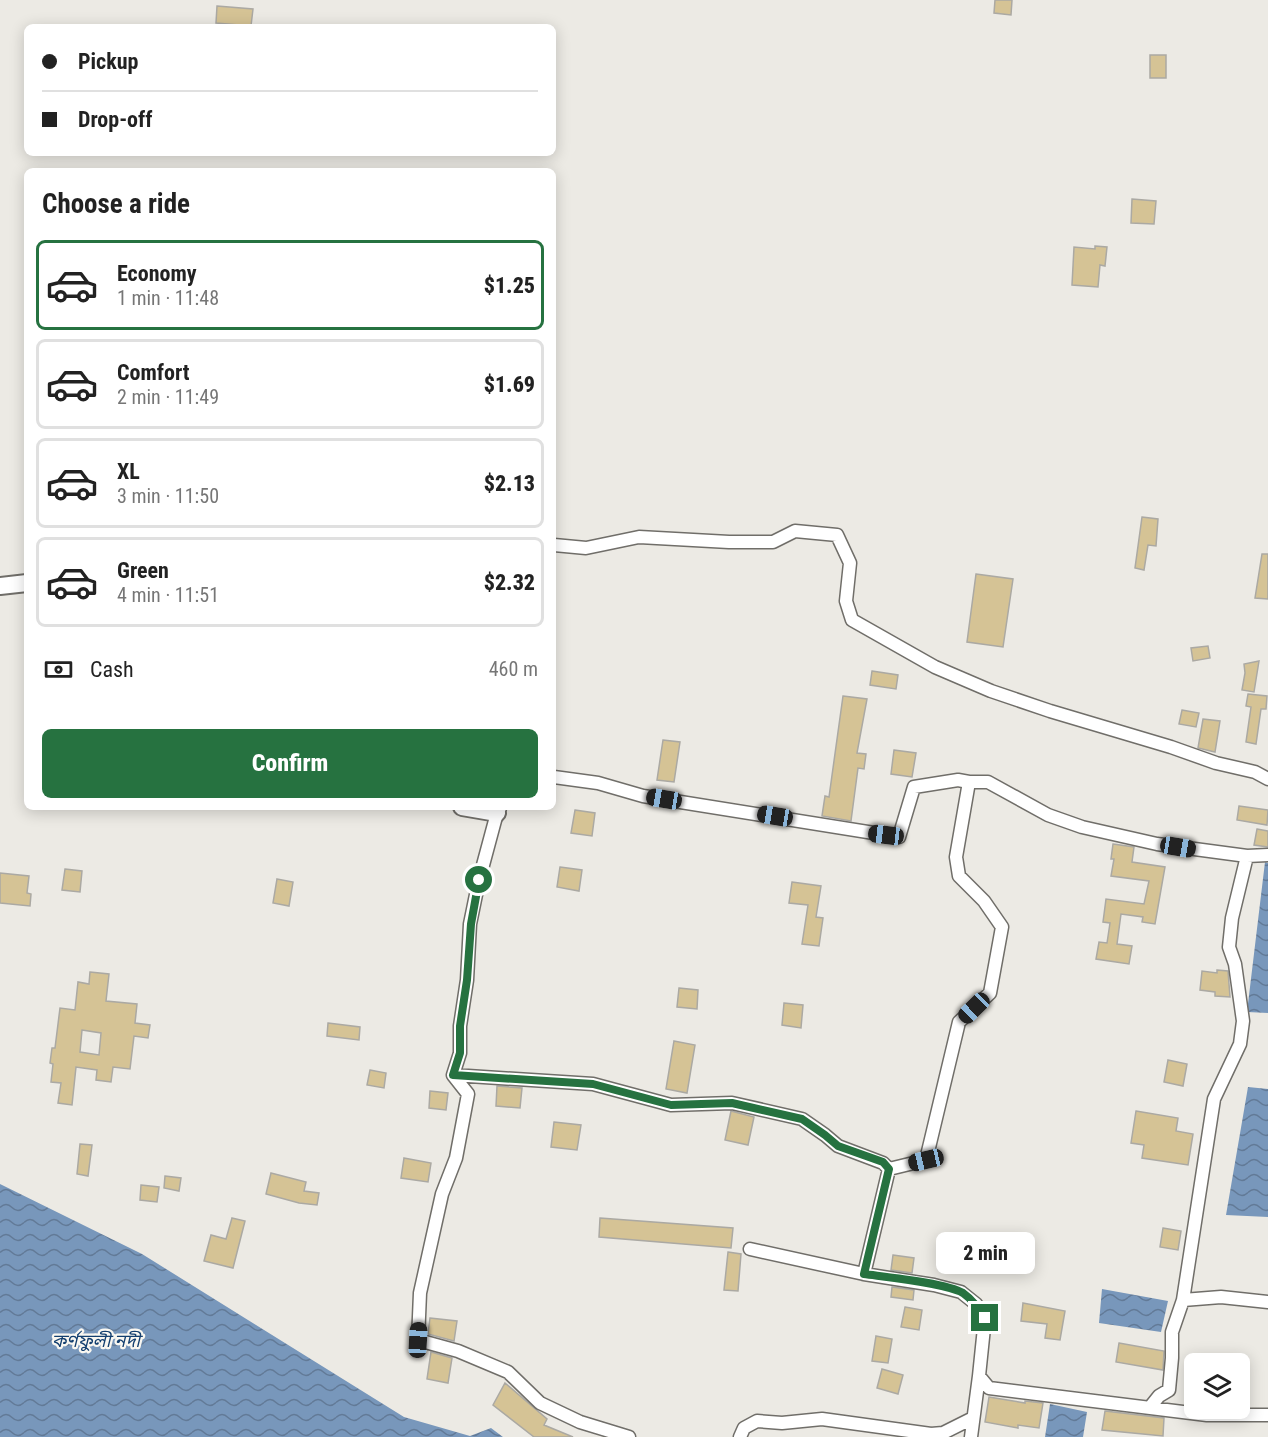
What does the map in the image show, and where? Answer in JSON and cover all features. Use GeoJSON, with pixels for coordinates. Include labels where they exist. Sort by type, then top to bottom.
{"type":"FeatureCollection","features":[{"type":"Feature","properties":{"kind":"street"},"geometry":{"type":"LineString","coordinates":[[556,545],[586,548],[639,537],[773,542],[795,531],[837,535],[850,562],[846,601],[852,620],[886,640],[935,667],[991,691],[1216,763],[1255,772],[1268,779]]}},
{"type":"Feature","properties":{"kind":"street"},"geometry":{"type":"LineString","coordinates":[[0,586],[24,583]]}},
{"type":"Feature","properties":{"kind":"street"},"geometry":{"type":"LineString","coordinates":[[556,777],[598,783],[643,796],[899,837],[914,787],[958,780],[988,782],[1047,815],[1082,827],[1157,844],[1246,856],[1268,855]]}},
{"type":"Feature","properties":{"kind":"street"},"geometry":{"type":"LineString","coordinates":[[889,1169],[926,1160],[959,1023],[990,993],[1002,927],[984,902],[958,876],[956,857],[969,782]]}},
{"type":"Feature","properties":{"kind":"street"},"geometry":{"type":"LineString","coordinates":[[453,1075],[460,1053],[460,1026],[467,980],[471,924],[479,880],[499,810]]}},
{"type":"Feature","properties":{"kind":"street"},"geometry":{"type":"LineString","coordinates":[[1150,1406],[1158,1396],[1169,1390],[1172,1332],[1183,1300],[1214,1099],[1240,1044],[1243,1021],[1235,964],[1229,947],[1232,918],[1246,856]]}},
{"type":"Feature","properties":{"kind":"street"},"geometry":{"type":"LineString","coordinates":[[453,1075],[593,1084],[671,1105],[732,1103],[802,1119],[838,1146],[883,1162],[889,1169]]}},
{"type":"Feature","properties":{"kind":"street"},"geometry":{"type":"LineString","coordinates":[[453,1075],[468,1094],[456,1158],[442,1194],[420,1293],[418,1340],[458,1351],[508,1372],[540,1403],[580,1422],[629,1437]]}},
{"type":"Feature","properties":{"kind":"street"},"geometry":{"type":"LineString","coordinates":[[864,1274],[889,1169]]}},
{"type":"Feature","properties":{"kind":"street"},"geometry":{"type":"LineString","coordinates":[[750,1249],[864,1274],[934,1285],[961,1292],[976,1304],[985,1318],[977,1404],[971,1437]]}},
{"type":"Feature","properties":{"kind":"street"},"geometry":{"type":"LineString","coordinates":[[1183,1300],[1221,1297],[1268,1302]]}},
{"type":"Feature","properties":{"kind":"street"},"geometry":{"type":"LineString","coordinates":[[979,1376],[989,1388],[1207,1414],[1268,1416]]}},
{"type":"Feature","properties":{"kind":"street"},"geometry":{"type":"LineString","coordinates":[[740,1437],[744,1428],[757,1421],[782,1423],[822,1419],[931,1434],[944,1432],[973,1418]]}},
{"type":"Feature","properties":{"kind":"water"},"geometry":{"type":"Polygon","coordinates":[[[1265,862],[1268,863],[1268,1013],[1247,1012],[1265,862]]]}},
{"type":"Feature","properties":{"kind":"water"},"geometry":{"type":"Polygon","coordinates":[[[1248,1087],[1268,1089],[1268,1217],[1226,1215],[1248,1087]]]}},
{"type":"Feature","properties":{"kind":"water","name":"কর্ণফুলী নদী"},"geometry":{"type":"Polygon","coordinates":[[[0,1184],[142,1254],[404,1417],[470,1436],[491,1428],[503,1437],[0,1437],[0,1184]]]}},
{"type":"Feature","properties":{"kind":"water"},"geometry":{"type":"Polygon","coordinates":[[[1102,1289],[1168,1301],[1161,1332],[1099,1323],[1102,1289]]]}},
{"type":"Feature","properties":{"kind":"water"},"geometry":{"type":"Polygon","coordinates":[[[1050,1404],[1087,1412],[1083,1437],[1045,1437],[1050,1404]]]}},
{"type":"Feature","properties":{"kind":"building"},"geometry":{"type":"Polygon","coordinates":[[[995,0],[1012,0],[1011,15],[994,13],[995,0]]]}},
{"type":"Feature","properties":{"kind":"building"},"geometry":{"type":"Polygon","coordinates":[[[217,6],[253,9],[251,24],[216,23],[217,6]]]}},
{"type":"Feature","properties":{"kind":"building"},"geometry":{"type":"Polygon","coordinates":[[[1150,55],[1166,55],[1166,78],[1150,78],[1150,55]]]}},
{"type":"Feature","properties":{"kind":"building"},"geometry":{"type":"Polygon","coordinates":[[[1132,199],[1156,201],[1154,224],[1131,223],[1132,199]]]}},
{"type":"Feature","properties":{"kind":"building"},"geometry":{"type":"Polygon","coordinates":[[[1095,246],[1107,247],[1105,266],[1100,265],[1098,287],[1072,285],[1074,247],[1095,249],[1095,246]]]}},
{"type":"Feature","properties":{"kind":"building"},"geometry":{"type":"Polygon","coordinates":[[[1142,517],[1158,519],[1156,546],[1148,545],[1144,570],[1135,568],[1142,517]]]}},
{"type":"Feature","properties":{"kind":"building"},"geometry":{"type":"Polygon","coordinates":[[[1262,554],[1268,554],[1268,599],[1255,598],[1262,554]]]}},
{"type":"Feature","properties":{"kind":"building"},"geometry":{"type":"Polygon","coordinates":[[[976,574],[1013,579],[1003,647],[967,642],[976,574]]]}},
{"type":"Feature","properties":{"kind":"building"},"geometry":{"type":"Polygon","coordinates":[[[1208,646],[1210,658],[1193,661],[1191,648],[1208,646]]]}},
{"type":"Feature","properties":{"kind":"building"},"geometry":{"type":"Polygon","coordinates":[[[1259,661],[1254,692],[1242,690],[1244,664],[1259,661]]]}},
{"type":"Feature","properties":{"kind":"building"},"geometry":{"type":"Polygon","coordinates":[[[872,671],[898,675],[896,689],[870,685],[872,671]]]}},
{"type":"Feature","properties":{"kind":"building"},"geometry":{"type":"Polygon","coordinates":[[[1248,694],[1267,696],[1266,709],[1261,709],[1256,744],[1246,742],[1251,707],[1246,706],[1248,694]]]}},
{"type":"Feature","properties":{"kind":"building"},"geometry":{"type":"Polygon","coordinates":[[[843,696],[867,699],[857,753],[866,754],[864,769],[858,768],[851,821],[822,816],[825,796],[829,797],[843,696]]]}},
{"type":"Feature","properties":{"kind":"building"},"geometry":{"type":"Polygon","coordinates":[[[1182,710],[1199,713],[1196,727],[1179,724],[1182,710]]]}},
{"type":"Feature","properties":{"kind":"building"},"geometry":{"type":"Polygon","coordinates":[[[1203,719],[1220,721],[1215,752],[1198,748],[1203,719]]]}},
{"type":"Feature","properties":{"kind":"building"},"geometry":{"type":"Polygon","coordinates":[[[663,740],[680,742],[674,782],[657,780],[663,740]]]}},
{"type":"Feature","properties":{"kind":"building"},"geometry":{"type":"Polygon","coordinates":[[[894,750],[916,753],[912,777],[891,774],[894,750]]]}},
{"type":"Feature","properties":{"kind":"building"},"geometry":{"type":"Polygon","coordinates":[[[1239,806],[1268,810],[1267,825],[1237,820],[1239,806]]]}},
{"type":"Feature","properties":{"kind":"building"},"geometry":{"type":"Polygon","coordinates":[[[575,810],[595,813],[592,836],[571,833],[575,810]]]}},
{"type":"Feature","properties":{"kind":"building"},"geometry":{"type":"Polygon","coordinates":[[[1257,829],[1268,831],[1268,847],[1254,845],[1257,829]]]}},
{"type":"Feature","properties":{"kind":"building"},"geometry":{"type":"Polygon","coordinates":[[[1113,844],[1134,847],[1132,862],[1165,867],[1155,924],[1142,922],[1143,917],[1121,914],[1117,944],[1132,946],[1129,964],[1096,959],[1099,942],[1107,943],[1110,923],[1103,922],[1106,899],[1144,904],[1149,881],[1111,876],[1114,859],[1111,859],[1113,844]]]}},
{"type":"Feature","properties":{"kind":"building"},"geometry":{"type":"Polygon","coordinates":[[[560,867],[582,870],[579,891],[557,887],[560,867]]]}},
{"type":"Feature","properties":{"kind":"building"},"geometry":{"type":"Polygon","coordinates":[[[65,869],[82,871],[80,892],[62,890],[65,869]]]}},
{"type":"Feature","properties":{"kind":"building"},"geometry":{"type":"Polygon","coordinates":[[[0,873],[29,876],[27,893],[31,894],[30,906],[0,903],[0,873]]]}},
{"type":"Feature","properties":{"kind":"building"},"geometry":{"type":"Polygon","coordinates":[[[277,879],[293,882],[289,906],[273,903],[277,879]]]}},
{"type":"Feature","properties":{"kind":"building"},"geometry":{"type":"Polygon","coordinates":[[[792,882],[821,886],[816,917],[823,918],[819,946],[802,944],[808,905],[789,903],[792,882]]]}},
{"type":"Feature","properties":{"kind":"building"},"geometry":{"type":"Polygon","coordinates":[[[1217,970],[1228,971],[1230,997],[1215,996],[1215,992],[1200,990],[1202,971],[1217,973],[1217,970]]]}},
{"type":"Feature","properties":{"kind":"building"},"geometry":{"type":"Polygon","coordinates":[[[90,972],[109,974],[106,1001],[137,1004],[135,1023],[150,1025],[148,1038],[134,1036],[130,1069],[113,1067],[111,1082],[96,1080],[97,1070],[76,1067],[72,1105],[58,1103],[61,1083],[51,1082],[53,1064],[50,1063],[52,1048],[55,1048],[60,1008],[75,1010],[78,982],[89,984],[90,972]],[[82,1030],[80,1052],[99,1055],[101,1033],[82,1030]]]}},
{"type":"Feature","properties":{"kind":"building"},"geometry":{"type":"Polygon","coordinates":[[[679,988],[698,990],[697,1009],[677,1007],[679,988]]]}},
{"type":"Feature","properties":{"kind":"building"},"geometry":{"type":"Polygon","coordinates":[[[784,1003],[803,1005],[801,1028],[782,1025],[784,1003]]]}},
{"type":"Feature","properties":{"kind":"building"},"geometry":{"type":"Polygon","coordinates":[[[328,1023],[360,1027],[359,1040],[327,1036],[328,1023]]]}},
{"type":"Feature","properties":{"kind":"building"},"geometry":{"type":"Polygon","coordinates":[[[674,1041],[695,1045],[687,1093],[666,1089],[674,1041]]]}},
{"type":"Feature","properties":{"kind":"building"},"geometry":{"type":"Polygon","coordinates":[[[1168,1060],[1187,1064],[1183,1086],[1164,1082],[1168,1060]]]}},
{"type":"Feature","properties":{"kind":"building"},"geometry":{"type":"Polygon","coordinates":[[[370,1070],[386,1073],[384,1088],[367,1085],[370,1070]]]}},
{"type":"Feature","properties":{"kind":"building"},"geometry":{"type":"Polygon","coordinates":[[[497,1086],[522,1088],[520,1108],[496,1106],[497,1086]]]}},
{"type":"Feature","properties":{"kind":"building"},"geometry":{"type":"Polygon","coordinates":[[[430,1091],[448,1093],[446,1110],[429,1108],[430,1091]]]}},
{"type":"Feature","properties":{"kind":"building"},"geometry":{"type":"Polygon","coordinates":[[[731,1111],[754,1117],[748,1145],[725,1140],[731,1111]]]}},
{"type":"Feature","properties":{"kind":"building"},"geometry":{"type":"Polygon","coordinates":[[[1136,1111],[1178,1118],[1176,1131],[1193,1134],[1188,1165],[1142,1158],[1144,1145],[1131,1143],[1136,1111]]]}},
{"type":"Feature","properties":{"kind":"building"},"geometry":{"type":"Polygon","coordinates":[[[554,1122],[581,1125],[577,1150],[551,1147],[554,1122]]]}},
{"type":"Feature","properties":{"kind":"building"},"geometry":{"type":"Polygon","coordinates":[[[80,1144],[92,1145],[88,1176],[77,1174],[80,1144]]]}},
{"type":"Feature","properties":{"kind":"building"},"geometry":{"type":"Polygon","coordinates":[[[404,1158],[431,1163],[428,1182],[401,1178],[404,1158]]]}},
{"type":"Feature","properties":{"kind":"building"},"geometry":{"type":"Polygon","coordinates":[[[271,1173],[306,1182],[304,1191],[319,1193],[317,1205],[299,1203],[266,1194],[271,1173]]]}},
{"type":"Feature","properties":{"kind":"building"},"geometry":{"type":"Polygon","coordinates":[[[165,1176],[181,1178],[179,1191],[164,1188],[165,1176]]]}},
{"type":"Feature","properties":{"kind":"building"},"geometry":{"type":"Polygon","coordinates":[[[141,1185],[159,1187],[157,1202],[140,1200],[141,1185]]]}},
{"type":"Feature","properties":{"kind":"building"},"geometry":{"type":"Polygon","coordinates":[[[232,1218],[245,1221],[233,1268],[204,1261],[211,1235],[226,1239],[232,1218]]]}},
{"type":"Feature","properties":{"kind":"building"},"geometry":{"type":"Polygon","coordinates":[[[600,1218],[733,1228],[731,1248],[599,1237],[600,1218]]]}},
{"type":"Feature","properties":{"kind":"building"},"geometry":{"type":"Polygon","coordinates":[[[1163,1228],[1181,1231],[1178,1250],[1160,1247],[1163,1228]]]}},
{"type":"Feature","properties":{"kind":"building"},"geometry":{"type":"Polygon","coordinates":[[[728,1252],[741,1254],[738,1291],[724,1290],[728,1252]]]}},
{"type":"Feature","properties":{"kind":"building"},"geometry":{"type":"Polygon","coordinates":[[[893,1255],[914,1258],[912,1273],[891,1270],[893,1255]]]}},
{"type":"Feature","properties":{"kind":"building"},"geometry":{"type":"Polygon","coordinates":[[[892,1287],[914,1290],[913,1300],[891,1297],[892,1287]]]}},
{"type":"Feature","properties":{"kind":"building"},"geometry":{"type":"Polygon","coordinates":[[[1023,1303],[1065,1311],[1060,1340],[1045,1338],[1047,1324],[1021,1321],[1023,1303]]]}},
{"type":"Feature","properties":{"kind":"building"},"geometry":{"type":"Polygon","coordinates":[[[905,1307],[922,1310],[919,1330],[901,1327],[905,1307]]]}},
{"type":"Feature","properties":{"kind":"building"},"geometry":{"type":"Polygon","coordinates":[[[430,1318],[457,1321],[454,1341],[428,1334],[430,1318]]]}},
{"type":"Feature","properties":{"kind":"building"},"geometry":{"type":"Polygon","coordinates":[[[876,1336],[892,1339],[888,1363],[872,1361],[876,1336]]]}},
{"type":"Feature","properties":{"kind":"building"},"geometry":{"type":"Polygon","coordinates":[[[1119,1343],[1164,1351],[1163,1370],[1116,1362],[1119,1343]]]}},
{"type":"Feature","properties":{"kind":"building"},"geometry":{"type":"Polygon","coordinates":[[[431,1352],[452,1358],[448,1383],[427,1379],[431,1352]]]}},
{"type":"Feature","properties":{"kind":"building"},"geometry":{"type":"Polygon","coordinates":[[[882,1369],[903,1375],[898,1394],[877,1388],[882,1369]]]}},
{"type":"Feature","properties":{"kind":"building"},"geometry":{"type":"Polygon","coordinates":[[[505,1383],[547,1419],[544,1425],[573,1437],[534,1437],[493,1405],[505,1383]]]}},
{"type":"Feature","properties":{"kind":"building"},"geometry":{"type":"Polygon","coordinates":[[[989,1397],[1025,1403],[1025,1401],[1043,1403],[1039,1428],[1018,1425],[1018,1428],[985,1422],[989,1397]]]}},
{"type":"Feature","properties":{"kind":"building"},"geometry":{"type":"Polygon","coordinates":[[[1105,1411],[1164,1418],[1163,1436],[1102,1430],[1105,1411]]]}},
{"type":"Feature","properties":{"kind":"route"},"geometry":{"type":"LineString","coordinates":[[479,880],[471,924],[467,980],[460,1026],[460,1053],[453,1075],[593,1084],[671,1105],[732,1103],[802,1119],[838,1146],[883,1162],[889,1169],[864,1274],[934,1285],[961,1292],[976,1304],[985,1318]]}}]}
